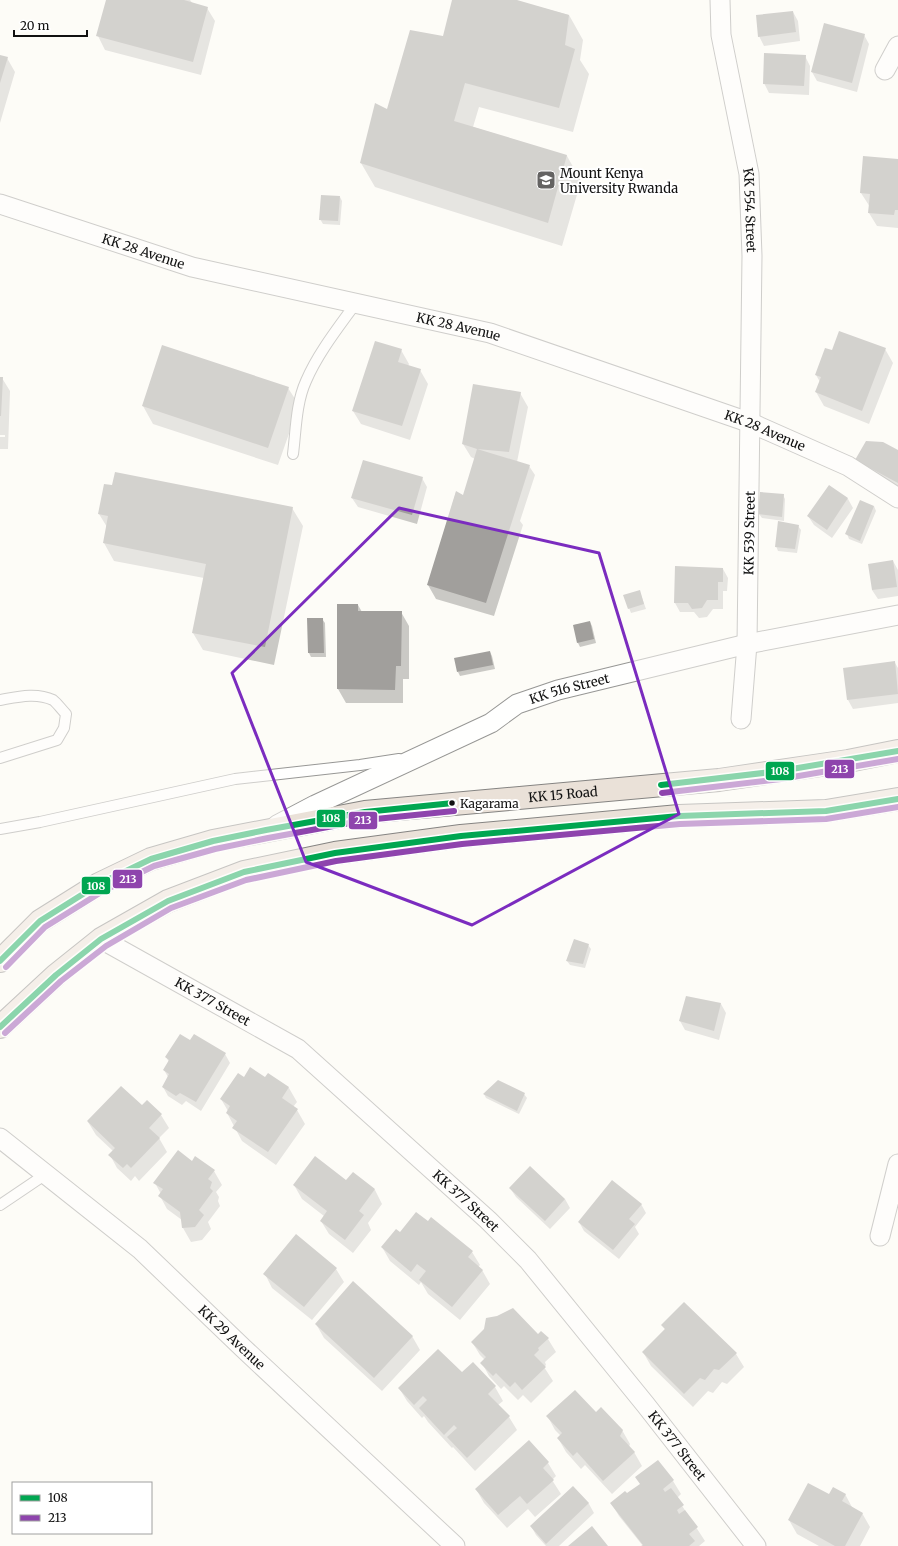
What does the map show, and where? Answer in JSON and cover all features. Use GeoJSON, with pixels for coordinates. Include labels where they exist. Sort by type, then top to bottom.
{"type":"FeatureCollection","features":[{"type":"Feature","properties":{"kind":"highway","name":"KK 15 Road"},"geometry":{"type":"LineString","coordinates":[[0,961],[40,921],[99,884],[151,859],[213,841],[365,812],[719,780],[848,761],[898,751]]}},
{"type":"Feature","properties":{"kind":"highway"},"geometry":{"type":"LineString","coordinates":[[0,1027],[56,975],[101,939],[168,901],[244,872],[335,853],[461,836],[679,816],[826,811],[898,799]]}},
{"type":"Feature","properties":{"kind":"street","name":"KK 554 Street"},"geometry":{"type":"LineString","coordinates":[[720,0],[721,35],[749,174],[752,256],[751,423]]}},
{"type":"Feature","properties":{"kind":"street"},"geometry":{"type":"LineString","coordinates":[[885,70],[898,46]]}},
{"type":"Feature","properties":{"kind":"street","name":"KK 28 Avenue"},"geometry":{"type":"LineString","coordinates":[[0,204],[192,267],[490,333],[751,423],[848,466],[898,498]]}},
{"type":"Feature","properties":{"kind":"street","name":"KK 539 Street"},"geometry":{"type":"LineString","coordinates":[[741,719],[747,644],[751,423]]}},
{"type":"Feature","properties":{"kind":"street","name":"KK 516 Street"},"geometry":{"type":"LineString","coordinates":[[266,830],[491,723],[517,704],[558,690],[747,644],[898,615]]}},
{"type":"Feature","properties":{"kind":"street","name":"KK 377 Street"},"geometry":{"type":"LineString","coordinates":[[101,939],[298,1049],[488,1220],[528,1260],[645,1404],[756,1546]]}},
{"type":"Feature","properties":{"kind":"street","name":"KK 29 Avenue"},"geometry":{"type":"LineString","coordinates":[[0,1138],[140,1249],[243,1348],[455,1546]]}},
{"type":"Feature","properties":{"kind":"street"},"geometry":{"type":"LineString","coordinates":[[880,1236],[898,1164]]}},
{"type":"Feature","properties":{"kind":"lane"},"geometry":{"type":"LineString","coordinates":[[293,454],[298,411],[305,382],[319,356],[356,303]]}},
{"type":"Feature","properties":{"kind":"lane"},"geometry":{"type":"LineString","coordinates":[[0,700],[22,696],[37,696],[53,701],[66,714],[64,728],[57,740],[0,758]]}},
{"type":"Feature","properties":{"kind":"lane"},"geometry":{"type":"LineString","coordinates":[[0,829],[40,822],[235,779],[360,765],[422,755]]}},
{"type":"Feature","properties":{"kind":"lane"},"geometry":{"type":"LineString","coordinates":[[0,1205],[46,1174]]}},
{"type":"Feature","properties":{"kind":"highlighted area"},"geometry":{"type":"Polygon","coordinates":[[[399,508],[599,553],[679,814],[472,925],[306,862],[232,673],[399,508]]]}},
{"type":"Feature","properties":{"kind":"building"},"geometry":{"type":"Polygon","coordinates":[[[106,0],[184,0],[208,7],[193,62],[96,36],[106,0]]]}},
{"type":"Feature","properties":{"kind":"building"},"geometry":{"type":"Polygon","coordinates":[[[452,0],[517,0],[569,15],[565,45],[575,49],[559,108],[465,83],[454,121],[567,155],[548,223],[360,163],[375,103],[387,109],[410,30],[443,36],[452,0]]]}},
{"type":"Feature","properties":{"kind":"building"},"geometry":{"type":"Polygon","coordinates":[[[793,11],[796,32],[758,37],[756,15],[793,11]]]}},
{"type":"Feature","properties":{"kind":"building"},"geometry":{"type":"Polygon","coordinates":[[[824,23],[865,34],[852,83],[811,72],[824,23]]]}},
{"type":"Feature","properties":{"kind":"building"},"geometry":{"type":"Polygon","coordinates":[[[764,53],[806,55],[804,86],[763,84],[764,53]]]}},
{"type":"Feature","properties":{"kind":"building"},"geometry":{"type":"Polygon","coordinates":[[[0,55],[8,57],[0,83],[0,55]]]}},
{"type":"Feature","properties":{"kind":"building"},"geometry":{"type":"Polygon","coordinates":[[[863,156],[898,159],[898,210],[895,210],[894,215],[868,213],[870,194],[860,193],[863,156]]]}},
{"type":"Feature","properties":{"kind":"building"},"geometry":{"type":"Polygon","coordinates":[[[321,195],[340,196],[338,221],[319,220],[321,195]]]}},
{"type":"Feature","properties":{"kind":"building"},"geometry":{"type":"Polygon","coordinates":[[[839,331],[886,348],[862,411],[815,392],[821,377],[815,375],[825,348],[832,350],[839,331]]]}},
{"type":"Feature","properties":{"kind":"building"},"geometry":{"type":"Polygon","coordinates":[[[375,341],[402,349],[398,362],[421,369],[402,426],[352,411],[375,341]]]}},
{"type":"Feature","properties":{"kind":"building"},"geometry":{"type":"Polygon","coordinates":[[[162,345],[289,387],[268,448],[142,406],[162,345]]]}},
{"type":"Feature","properties":{"kind":"building"},"geometry":{"type":"Polygon","coordinates":[[[0,377],[3,377],[1,416],[0,416],[0,377]]]}},
{"type":"Feature","properties":{"kind":"building"},"geometry":{"type":"Polygon","coordinates":[[[473,384],[521,392],[509,452],[477,449],[462,444],[473,384]]]}},
{"type":"Feature","properties":{"kind":"building"},"geometry":{"type":"Polygon","coordinates":[[[866,441],[883,442],[898,450],[898,483],[855,460],[866,441]]]}},
{"type":"Feature","properties":{"kind":"building"},"geometry":{"type":"Polygon","coordinates":[[[477,449],[530,465],[486,603],[427,585],[456,491],[463,495],[477,449]]]}},
{"type":"Feature","properties":{"kind":"building"},"geometry":{"type":"Polygon","coordinates":[[[363,460],[423,477],[412,515],[351,498],[363,460]]]}},
{"type":"Feature","properties":{"kind":"building"},"geometry":{"type":"Polygon","coordinates":[[[115,472],[293,507],[265,647],[192,633],[206,564],[103,543],[108,516],[98,514],[104,484],[112,485],[115,472]]]}},
{"type":"Feature","properties":{"kind":"building"},"geometry":{"type":"Polygon","coordinates":[[[829,485],[848,498],[827,530],[807,516],[829,485]]]}},
{"type":"Feature","properties":{"kind":"building"},"geometry":{"type":"Polygon","coordinates":[[[760,492],[784,494],[782,517],[758,514],[760,492]]]}},
{"type":"Feature","properties":{"kind":"building"},"geometry":{"type":"Polygon","coordinates":[[[860,500],[874,506],[860,541],[845,534],[860,500]]]}},
{"type":"Feature","properties":{"kind":"building"},"geometry":{"type":"Polygon","coordinates":[[[778,521],[799,525],[795,549],[775,547],[778,521]]]}},
{"type":"Feature","properties":{"kind":"building"},"geometry":{"type":"Polygon","coordinates":[[[893,560],[897,587],[872,590],[868,564],[893,560]]]}},
{"type":"Feature","properties":{"kind":"building"},"geometry":{"type":"Polygon","coordinates":[[[675,566],[723,568],[723,582],[718,582],[718,600],[707,600],[702,608],[692,609],[688,603],[674,603],[675,566]]]}},
{"type":"Feature","properties":{"kind":"building"},"geometry":{"type":"Polygon","coordinates":[[[640,590],[644,604],[628,609],[623,595],[640,590]]]}},
{"type":"Feature","properties":{"kind":"building"},"geometry":{"type":"Polygon","coordinates":[[[337,604],[358,604],[358,611],[402,611],[401,666],[396,666],[395,690],[337,689],[337,604]]]}},
{"type":"Feature","properties":{"kind":"building"},"geometry":{"type":"Polygon","coordinates":[[[307,618],[323,618],[324,653],[308,653],[307,618]]]}},
{"type":"Feature","properties":{"kind":"building"},"geometry":{"type":"Polygon","coordinates":[[[590,621],[594,639],[577,643],[573,625],[590,621]]]}},
{"type":"Feature","properties":{"kind":"building"},"geometry":{"type":"Polygon","coordinates":[[[490,651],[493,665],[457,672],[454,658],[490,651]]]}},
{"type":"Feature","properties":{"kind":"building"},"geometry":{"type":"Polygon","coordinates":[[[895,661],[898,694],[847,700],[843,668],[895,661]]]}},
{"type":"Feature","properties":{"kind":"building"},"geometry":{"type":"Polygon","coordinates":[[[574,939],[589,944],[583,964],[566,961],[574,939]]]}},
{"type":"Feature","properties":{"kind":"building"},"geometry":{"type":"Polygon","coordinates":[[[686,996],[721,1003],[714,1031],[679,1021],[686,996]]]}},
{"type":"Feature","properties":{"kind":"building"},"geometry":{"type":"Polygon","coordinates":[[[180,1034],[190,1040],[194,1034],[226,1053],[196,1102],[180,1093],[176,1096],[162,1087],[169,1074],[163,1070],[169,1060],[165,1057],[180,1034]]]}},
{"type":"Feature","properties":{"kind":"building"},"geometry":{"type":"Polygon","coordinates":[[[250,1067],[265,1077],[268,1073],[289,1087],[282,1098],[298,1109],[268,1152],[232,1128],[237,1121],[226,1113],[230,1106],[220,1099],[238,1073],[244,1077],[250,1067]]]}},
{"type":"Feature","properties":{"kind":"building"},"geometry":{"type":"Polygon","coordinates":[[[498,1080],[525,1093],[517,1111],[483,1094],[498,1080]]]}},
{"type":"Feature","properties":{"kind":"building"},"geometry":{"type":"Polygon","coordinates":[[[121,1086],[142,1105],[147,1100],[162,1114],[149,1128],[160,1138],[131,1168],[127,1164],[123,1168],[108,1155],[115,1148],[87,1121],[121,1086]]]}},
{"type":"Feature","properties":{"kind":"building"},"geometry":{"type":"Polygon","coordinates":[[[178,1150],[192,1161],[195,1156],[215,1170],[208,1179],[212,1182],[210,1188],[213,1191],[199,1210],[204,1215],[195,1227],[182,1228],[180,1212],[158,1196],[163,1189],[153,1183],[178,1150]]]}},
{"type":"Feature","properties":{"kind":"building"},"geometry":{"type":"Polygon","coordinates":[[[315,1156],[346,1180],[353,1172],[375,1189],[359,1211],[364,1215],[345,1240],[320,1221],[327,1211],[293,1185],[315,1156]]]}},
{"type":"Feature","properties":{"kind":"building"},"geometry":{"type":"Polygon","coordinates":[[[530,1166],[565,1199],[545,1221],[509,1188],[530,1166]]]}},
{"type":"Feature","properties":{"kind":"building"},"geometry":{"type":"Polygon","coordinates":[[[612,1180],[642,1204],[629,1219],[635,1224],[613,1250],[578,1222],[612,1180]]]}},
{"type":"Feature","properties":{"kind":"building"},"geometry":{"type":"Polygon","coordinates":[[[416,1212],[428,1221],[431,1217],[473,1251],[468,1257],[483,1270],[452,1307],[419,1280],[426,1271],[417,1264],[411,1272],[381,1247],[396,1229],[400,1232],[416,1212]]]}},
{"type":"Feature","properties":{"kind":"building"},"geometry":{"type":"Polygon","coordinates":[[[296,1234],[337,1268],[304,1307],[263,1274],[296,1234]]]}},
{"type":"Feature","properties":{"kind":"building"},"geometry":{"type":"Polygon","coordinates":[[[353,1281],[413,1336],[374,1378],[315,1324],[353,1281]]]}},
{"type":"Feature","properties":{"kind":"building"},"geometry":{"type":"Polygon","coordinates":[[[684,1302],[737,1353],[719,1370],[714,1369],[705,1380],[700,1378],[684,1394],[642,1352],[665,1329],[661,1325],[684,1302]]]}},
{"type":"Feature","properties":{"kind":"building"},"geometry":{"type":"Polygon","coordinates":[[[513,1308],[538,1334],[541,1331],[549,1338],[538,1348],[539,1350],[534,1355],[546,1367],[522,1390],[515,1382],[510,1387],[496,1373],[493,1376],[480,1363],[486,1357],[471,1342],[484,1329],[486,1318],[497,1316],[513,1308]]]}},
{"type":"Feature","properties":{"kind":"building"},"geometry":{"type":"Polygon","coordinates":[[[438,1349],[462,1372],[473,1362],[496,1386],[488,1394],[510,1416],[467,1458],[447,1437],[457,1428],[454,1425],[444,1435],[419,1408],[427,1400],[423,1396],[414,1405],[398,1388],[438,1349]]]}},
{"type":"Feature","properties":{"kind":"building"},"geometry":{"type":"Polygon","coordinates":[[[575,1390],[596,1412],[601,1407],[623,1430],[620,1436],[635,1452],[603,1481],[577,1452],[573,1456],[557,1438],[562,1433],[546,1416],[575,1390]]]}},
{"type":"Feature","properties":{"kind":"building"},"geometry":{"type":"Polygon","coordinates":[[[529,1440],[549,1462],[543,1468],[554,1480],[527,1504],[520,1496],[498,1515],[475,1489],[529,1440]]]}},
{"type":"Feature","properties":{"kind":"building"},"geometry":{"type":"Polygon","coordinates":[[[658,1460],[674,1480],[663,1489],[665,1492],[671,1488],[684,1505],[677,1510],[679,1514],[685,1510],[698,1527],[689,1534],[695,1541],[689,1546],[641,1546],[643,1545],[610,1503],[625,1491],[627,1493],[640,1484],[635,1477],[658,1460]]]}},
{"type":"Feature","properties":{"kind":"building"},"geometry":{"type":"Polygon","coordinates":[[[808,1483],[829,1494],[833,1487],[846,1494],[842,1501],[863,1513],[845,1546],[835,1546],[788,1520],[808,1483]]]}},
{"type":"Feature","properties":{"kind":"building"},"geometry":{"type":"Polygon","coordinates":[[[573,1486],[589,1503],[546,1544],[530,1526],[573,1486]]]}},
{"type":"Feature","properties":{"kind":"building"},"geometry":{"type":"Polygon","coordinates":[[[592,1526],[608,1546],[568,1546],[592,1526]]]}},
{"type":"Feature","properties":{"kind":"transit line","name":"108"},"geometry":{"type":"LineString","coordinates":[[661,785],[780,771],[898,751]]}},
{"type":"Feature","properties":{"kind":"transit line","name":"213"},"geometry":{"type":"LineString","coordinates":[[662,793],[781,779],[898,759]]}},
{"type":"Feature","properties":{"kind":"transit line","name":"108"},"geometry":{"type":"LineString","coordinates":[[0,1027],[56,975],[101,939],[168,901],[244,872],[335,853],[461,836],[679,816],[826,811],[898,799]]}},
{"type":"Feature","properties":{"kind":"transit line","name":"108"},"geometry":{"type":"LineString","coordinates":[[0,961],[40,921],[99,884],[151,859],[213,841],[266,830],[365,812],[453,803]]}},
{"type":"Feature","properties":{"kind":"transit line","name":"213"},"geometry":{"type":"LineString","coordinates":[[5,1033],[61,981],[106,946],[171,908],[246,880],[336,861],[462,844],[680,824],[826,819],[898,807]]}},
{"type":"Feature","properties":{"kind":"transit line","name":"213"},"geometry":{"type":"LineString","coordinates":[[6,967],[45,927],[103,891],[154,866],[215,849],[366,820],[454,811]]}},
{"type":"Feature","properties":{"kind":"place","name":"Mount Kenya University Rwanda"},"geometry":{"type":"Point","coordinates":[546,180]}},
{"type":"Feature","properties":{"kind":"place","name":"Kagarama"},"geometry":{"type":"Point","coordinates":[452,803]}}]}
